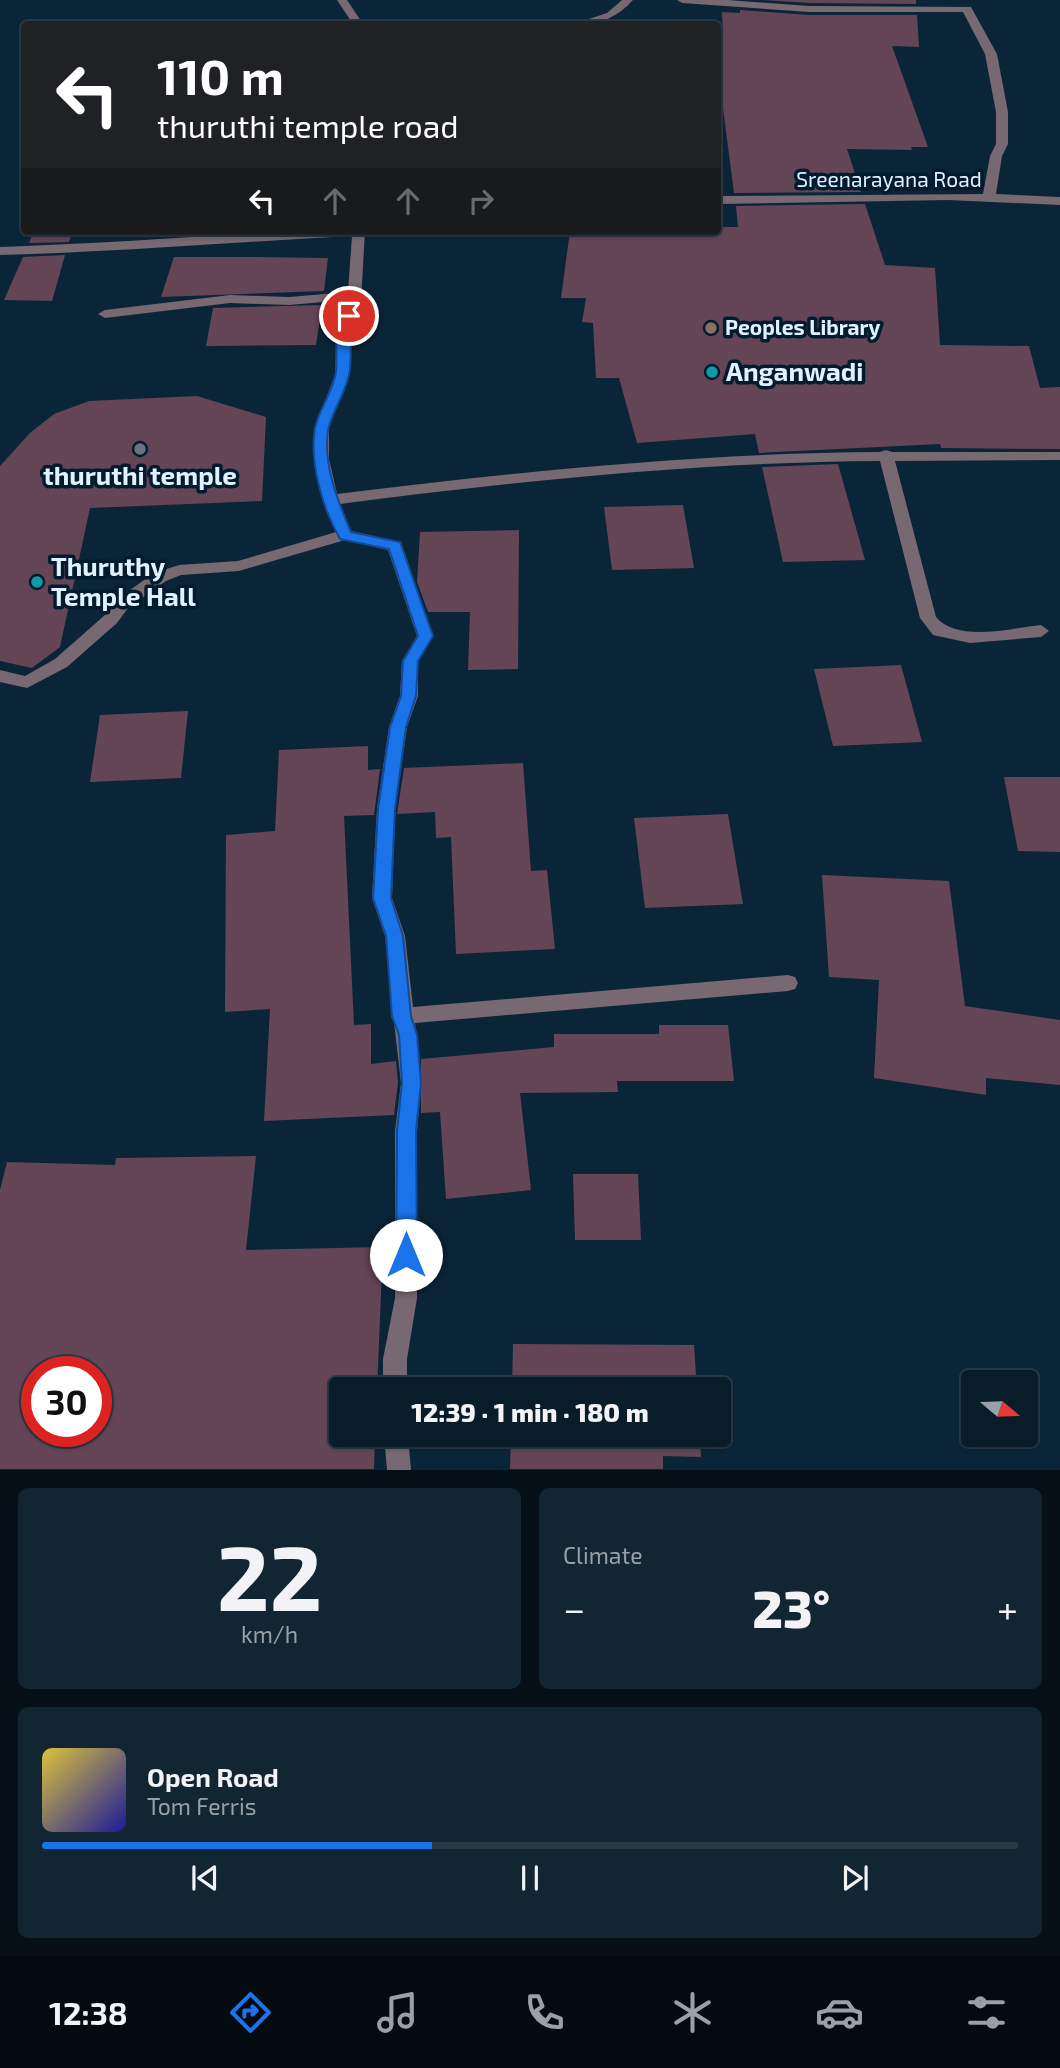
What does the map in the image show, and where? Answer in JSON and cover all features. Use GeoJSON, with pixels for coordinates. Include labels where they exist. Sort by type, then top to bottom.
{"type":"FeatureCollection","features":[{"type":"Feature","properties":{"kind":"street"},"geometry":{"type":"LineString","coordinates":[[342,0],[356,21]]}},
{"type":"Feature","properties":{"kind":"street"},"geometry":{"type":"LineString","coordinates":[[590,21],[611,15],[628,0]]}},
{"type":"Feature","properties":{"kind":"street"},"geometry":{"type":"LineString","coordinates":[[682,0],[809,9],[968,4],[991,54],[1002,112],[1002,144],[996,156],[989,198]]}},
{"type":"Feature","properties":{"kind":"street","name":"Sreenarayana Road"},"geometry":{"type":"LineString","coordinates":[[721,200],[989,198],[1060,201]]}},
{"type":"Feature","properties":{"kind":"street"},"geometry":{"type":"LineString","coordinates":[[0,251],[109,248],[151,242],[297,235]]}},
{"type":"Feature","properties":{"kind":"street"},"geometry":{"type":"LineString","coordinates":[[345,536],[331,500],[322,458],[322,428],[342,375],[344,330],[354,295],[359,235]]}},
{"type":"Feature","properties":{"kind":"street"},"geometry":{"type":"LineString","coordinates":[[105,314],[230,299],[289,301],[354,295]]}},
{"type":"Feature","properties":{"kind":"street"},"geometry":{"type":"LineString","coordinates":[[331,500],[533,475],[886,454],[1060,456]]}},
{"type":"Feature","properties":{"kind":"street"},"geometry":{"type":"LineString","coordinates":[[886,454],[928,618],[939,631],[970,637],[1041,631]]}},
{"type":"Feature","properties":{"kind":"street"},"geometry":{"type":"LineString","coordinates":[[0,676],[27,682],[61,663],[111,619],[122,604],[160,577],[179,570],[239,566],[345,536],[395,545],[425,636],[410,661],[409,696],[398,727],[387,809],[382,898],[395,936],[401,1016],[408,1035],[411,1083],[406,1131],[406,1298],[395,1359],[395,1377]]}},
{"type":"Feature","properties":{"kind":"street"},"geometry":{"type":"LineString","coordinates":[[401,1016],[788,983]]}},
{"type":"Feature","properties":{"kind":"street"},"geometry":{"type":"LineString","coordinates":[[397,1447],[399,1467]]}},
{"type":"Feature","properties":{"kind":"building"},"geometry":{"type":"Polygon","coordinates":[[[763,0],[916,0],[916,4],[809,3],[763,0]]]}},
{"type":"Feature","properties":{"kind":"building"},"geometry":{"type":"Polygon","coordinates":[[[740,10],[809,15],[917,15],[919,47],[892,46],[928,147],[911,147],[912,150],[847,149],[861,192],[734,193],[721,93],[721,35],[722,12],[740,13],[740,10]]]}},
{"type":"Feature","properties":{"kind":"building"},"geometry":{"type":"Polygon","coordinates":[[[865,204],[885,265],[935,268],[940,345],[1029,346],[1040,388],[1060,387],[1060,449],[941,448],[940,444],[759,453],[755,434],[637,443],[619,378],[596,378],[593,323],[582,322],[586,298],[561,298],[569,235],[721,235],[721,227],[738,227],[736,206],[865,204]]]}},
{"type":"Feature","properties":{"kind":"building"},"geometry":{"type":"Polygon","coordinates":[[[32,235],[71,235],[69,242],[29,243],[32,235]]]}},
{"type":"Feature","properties":{"kind":"building"},"geometry":{"type":"Polygon","coordinates":[[[65,255],[52,301],[4,300],[23,257],[65,255]]]}},
{"type":"Feature","properties":{"kind":"building"},"geometry":{"type":"Polygon","coordinates":[[[174,257],[328,258],[324,291],[161,297],[174,257]]]}},
{"type":"Feature","properties":{"kind":"building"},"geometry":{"type":"Polygon","coordinates":[[[322,305],[316,345],[206,346],[213,308],[322,305]]]}},
{"type":"Feature","properties":{"kind":"building","name":"thuruthi temple"},"geometry":{"type":"Polygon","coordinates":[[[197,396],[266,417],[262,501],[90,508],[60,647],[32,668],[0,661],[0,466],[30,433],[54,414],[89,401],[197,396]]]}},
{"type":"Feature","properties":{"kind":"building"},"geometry":{"type":"Polygon","coordinates":[[[838,464],[865,560],[783,562],[762,467],[838,464]]]}},
{"type":"Feature","properties":{"kind":"building"},"geometry":{"type":"Polygon","coordinates":[[[683,505],[694,568],[612,570],[604,507],[683,505]]]}},
{"type":"Feature","properties":{"kind":"building"},"geometry":{"type":"Polygon","coordinates":[[[519,530],[518,669],[468,670],[470,612],[428,612],[417,582],[420,532],[519,530]]]}},
{"type":"Feature","properties":{"kind":"building"},"geometry":{"type":"Polygon","coordinates":[[[901,665],[922,742],[833,746],[814,669],[901,665]]]}},
{"type":"Feature","properties":{"kind":"building"},"geometry":{"type":"Polygon","coordinates":[[[188,711],[181,778],[90,782],[100,715],[188,711]]]}},
{"type":"Feature","properties":{"kind":"building"},"geometry":{"type":"Polygon","coordinates":[[[368,746],[368,770],[380,769],[374,815],[344,816],[354,1025],[371,1024],[371,1064],[396,1061],[398,1083],[394,1115],[264,1121],[270,1009],[225,1012],[226,835],[275,831],[279,750],[368,746]]]}},
{"type":"Feature","properties":{"kind":"building"},"geometry":{"type":"Polygon","coordinates":[[[523,763],[531,871],[547,870],[555,949],[456,954],[451,837],[436,838],[435,812],[397,814],[404,768],[523,763]]]}},
{"type":"Feature","properties":{"kind":"building"},"geometry":{"type":"Polygon","coordinates":[[[1004,777],[1060,777],[1060,852],[1018,851],[1004,777]]]}},
{"type":"Feature","properties":{"kind":"building"},"geometry":{"type":"Polygon","coordinates":[[[728,814],[743,904],[645,908],[634,818],[728,814]]]}},
{"type":"Feature","properties":{"kind":"building"},"geometry":{"type":"Polygon","coordinates":[[[822,875],[949,881],[965,1006],[1060,1020],[1060,1085],[986,1078],[986,1095],[874,1078],[879,980],[829,977],[822,875]]]}},
{"type":"Feature","properties":{"kind":"building"},"geometry":{"type":"Polygon","coordinates":[[[659,1025],[728,1025],[734,1081],[617,1081],[618,1092],[520,1093],[531,1190],[446,1199],[440,1112],[421,1113],[421,1059],[554,1047],[554,1034],[659,1034],[659,1025]]]}},
{"type":"Feature","properties":{"kind":"building"},"geometry":{"type":"Polygon","coordinates":[[[256,1156],[246,1250],[383,1247],[378,1377],[329,1377],[329,1447],[375,1447],[374,1469],[0,1469],[0,1190],[7,1162],[115,1165],[116,1158],[256,1156]]]}},
{"type":"Feature","properties":{"kind":"building"},"geometry":{"type":"Polygon","coordinates":[[[573,1174],[638,1174],[641,1240],[575,1240],[573,1174]]]}},
{"type":"Feature","properties":{"kind":"building"},"geometry":{"type":"Polygon","coordinates":[[[513,1344],[694,1345],[696,1377],[512,1377],[513,1344]]]}},
{"type":"Feature","properties":{"kind":"building"},"geometry":{"type":"Polygon","coordinates":[[[511,1447],[701,1447],[701,1457],[663,1456],[663,1469],[510,1469],[511,1447]]]}},
{"type":"Feature","properties":{"kind":"place","name":"Peoples Library"},"geometry":{"type":"Point","coordinates":[711,328]}},
{"type":"Feature","properties":{"kind":"place","name":"Anganwadi"},"geometry":{"type":"Point","coordinates":[712,372]}},
{"type":"Feature","properties":{"kind":"place","name":"thuruthi temple"},"geometry":{"type":"Point","coordinates":[140,449]}},
{"type":"Feature","properties":{"kind":"place","name":"Thuruthy Temple Hall"},"geometry":{"type":"Point","coordinates":[37,582]}},
{"type":"Feature","properties":{"kind":"route"},"geometry":{"type":"LineString","coordinates":[[349,316],[341,352],[342,375],[322,428],[322,458],[331,500],[345,536],[395,545],[405,572],[410,598],[425,636],[410,661],[409,696],[398,727],[387,809],[382,898],[395,936],[401,1016],[408,1035],[411,1083],[406,1131],[406,1255]]}}]}
